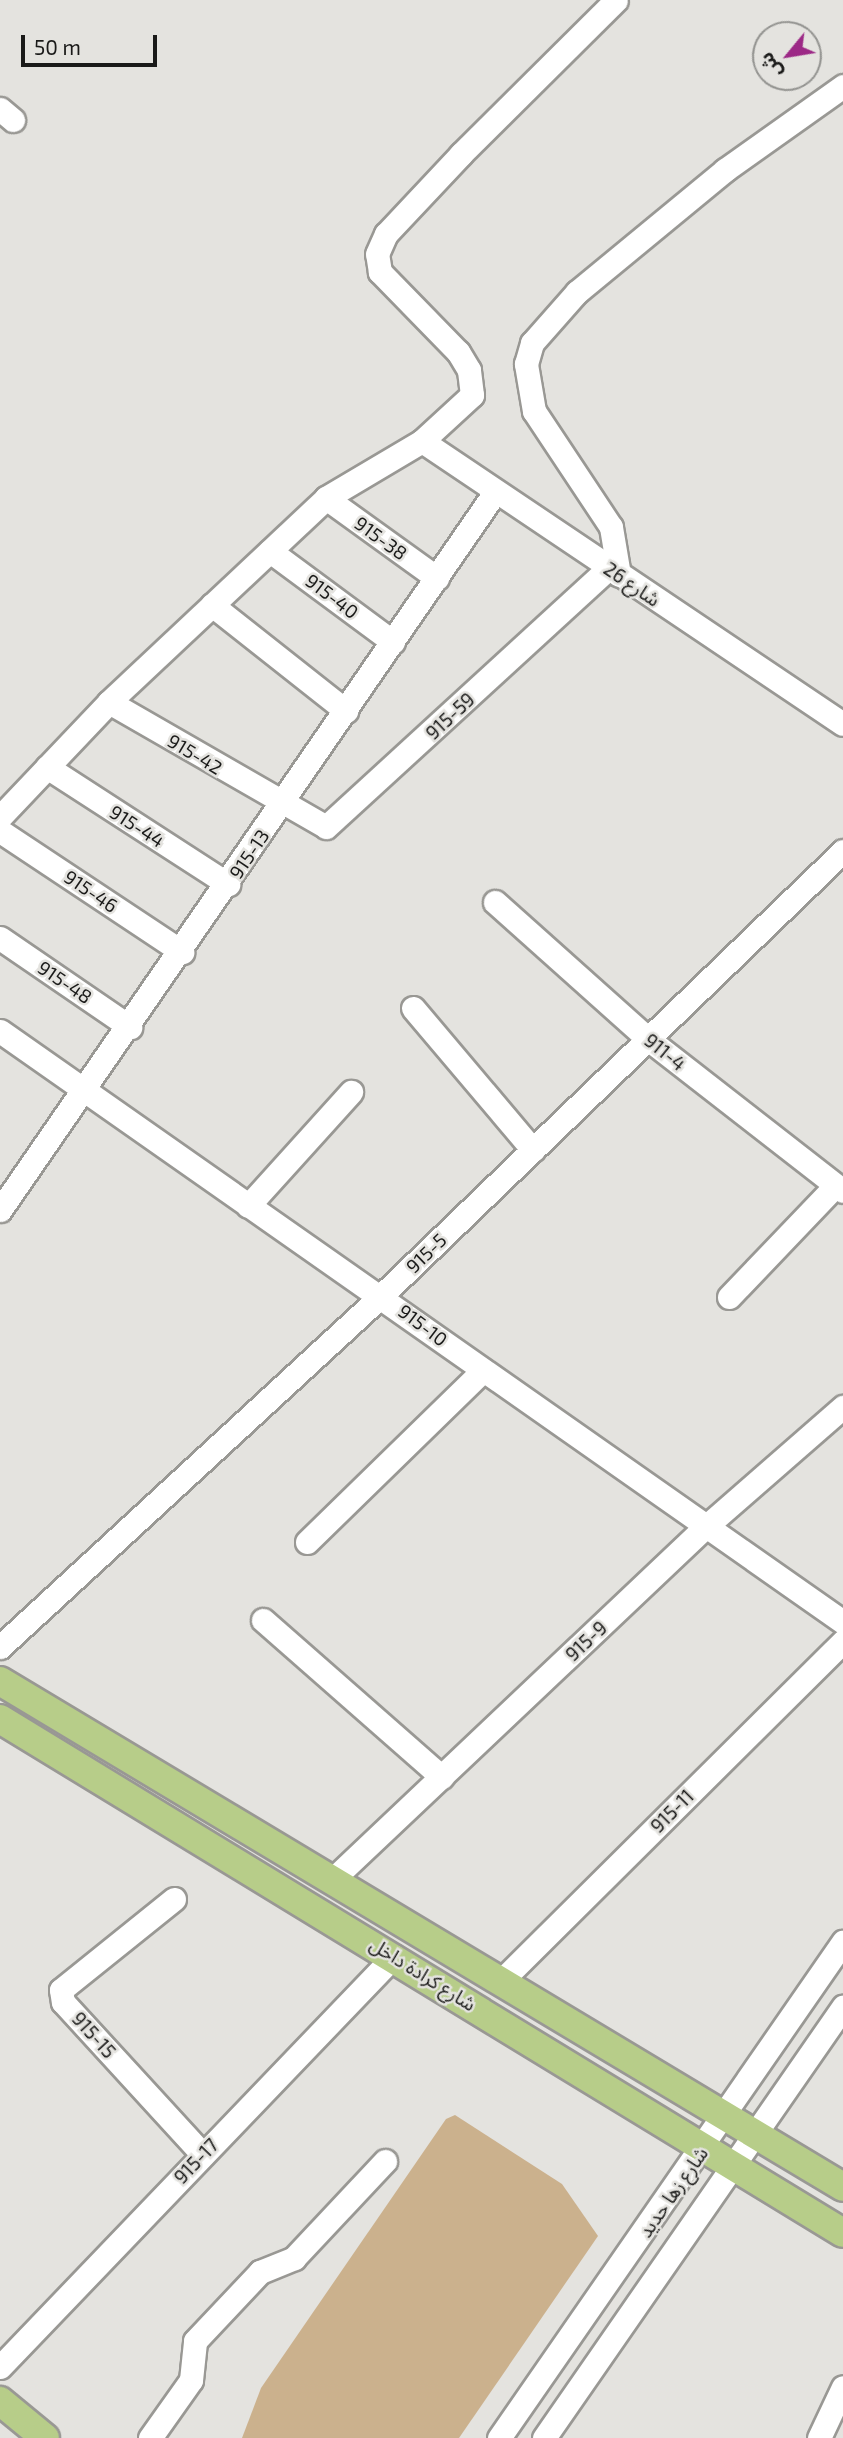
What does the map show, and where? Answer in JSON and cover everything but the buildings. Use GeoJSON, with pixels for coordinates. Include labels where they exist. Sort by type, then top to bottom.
{"type":"FeatureCollection","features":[{"type":"Feature","properties":{"kind":"main road","name":"شارع كرادة داخل"},"geometry":{"type":"LineString","coordinates":[[0,1681],[843,2187]]}},
{"type":"Feature","properties":{"kind":"main road","name":"شارع كرادة داخل"},"geometry":{"type":"LineString","coordinates":[[0,1719],[394,1956],[843,2233]]}},
{"type":"Feature","properties":{"kind":"main road"},"geometry":{"type":"LineString","coordinates":[[331,1918],[341,1884]]}},
{"type":"Feature","properties":{"kind":"main road"},"geometry":{"type":"LineString","coordinates":[[0,2401],[45,2438]]}},
{"type":"Feature","properties":{"kind":"street"},"geometry":{"type":"LineString","coordinates":[[0,817],[109,702],[326,498],[422,441],[472,394],[469,370],[444,335],[380,272],[377,254],[386,234],[616,0]]}},
{"type":"Feature","properties":{"kind":"street"},"geometry":{"type":"LineString","coordinates":[[614,572],[611,527],[534,411],[526,364],[532,342],[577,292],[715,178],[843,86]]}},
{"type":"Feature","properties":{"kind":"street","name":"شارع 26"},"geometry":{"type":"LineString","coordinates":[[422,441],[493,495],[843,724]]}},
{"type":"Feature","properties":{"kind":"street","name":"915-13"},"geometry":{"type":"LineString","coordinates":[[0,1210],[86,1092],[493,495]]}},
{"type":"Feature","properties":{"kind":"street","name":"915-38"},"geometry":{"type":"LineString","coordinates":[[326,498],[437,578]]}},
{"type":"Feature","properties":{"kind":"street","name":"915-40"},"geometry":{"type":"LineString","coordinates":[[270,551],[393,642]]}},
{"type":"Feature","properties":{"kind":"street","name":"915-59"},"geometry":{"type":"LineString","coordinates":[[281,807],[313,824],[335,823],[614,572]]}},
{"type":"Feature","properties":{"kind":"street"},"geometry":{"type":"LineString","coordinates":[[212,605],[346,711]]}},
{"type":"Feature","properties":{"kind":"street","name":"915-42"},"geometry":{"type":"LineString","coordinates":[[109,702],[281,807]]}},
{"type":"Feature","properties":{"kind":"street","name":"915-44"},"geometry":{"type":"LineString","coordinates":[[47,768],[228,884]]}},
{"type":"Feature","properties":{"kind":"street","name":"915-46"},"geometry":{"type":"LineString","coordinates":[[0,831],[182,951]]}},
{"type":"Feature","properties":{"kind":"street","name":"915-5"},"geometry":{"type":"LineString","coordinates":[[0,1647],[382,1295],[843,851]]}},
{"type":"Feature","properties":{"kind":"street","name":"911-4"},"geometry":{"type":"LineString","coordinates":[[495,902],[648,1039],[839,1188]]}},
{"type":"Feature","properties":{"kind":"street","name":"915-48"},"geometry":{"type":"LineString","coordinates":[[0,938],[130,1027]]}},
{"type":"Feature","properties":{"kind":"street"},"geometry":{"type":"LineString","coordinates":[[413,1008],[533,1150]]}},
{"type":"Feature","properties":{"kind":"street","name":"915-10"},"geometry":{"type":"LineString","coordinates":[[0,1031],[248,1206],[382,1295],[703,1529],[843,1622]]}},
{"type":"Feature","properties":{"kind":"street"},"geometry":{"type":"LineString","coordinates":[[248,1206],[351,1092]]}},
{"type":"Feature","properties":{"kind":"street"},"geometry":{"type":"LineString","coordinates":[[729,1297],[839,1188]]}},
{"type":"Feature","properties":{"kind":"street"},"geometry":{"type":"LineString","coordinates":[[307,1542],[483,1370]]}},
{"type":"Feature","properties":{"kind":"street","name":"915-9"},"geometry":{"type":"LineString","coordinates":[[341,1884],[442,1776],[703,1529],[843,1406]]}},
{"type":"Feature","properties":{"kind":"street"},"geometry":{"type":"LineString","coordinates":[[263,1620],[442,1776]]}},
{"type":"Feature","properties":{"kind":"street","name":"915-11"},"geometry":{"type":"LineString","coordinates":[[501,1981],[843,1641]]}},
{"type":"Feature","properties":{"kind":"street","name":"915-15"},"geometry":{"type":"LineString","coordinates":[[174,1899],[61,1990],[64,2001],[203,2155]]}},
{"type":"Feature","properties":{"kind":"street","name":"شارع زها حديد"},"geometry":{"type":"LineString","coordinates":[[499,2438],[705,2148],[843,1942]]}},
{"type":"Feature","properties":{"kind":"street","name":"915-17"},"geometry":{"type":"LineString","coordinates":[[0,2367],[394,1956]]}},
{"type":"Feature","properties":{"kind":"street","name":"شارع زها حديد"},"geometry":{"type":"LineString","coordinates":[[544,2438],[758,2136],[843,2007]]}},
{"type":"Feature","properties":{"kind":"street"},"geometry":{"type":"LineString","coordinates":[[149,2438],[191,2380],[195,2341],[260,2272],[294,2258],[385,2161]]}},
{"type":"Feature","properties":{"kind":"street"},"geometry":{"type":"LineString","coordinates":[[819,2438],[843,2387]]}}]}
